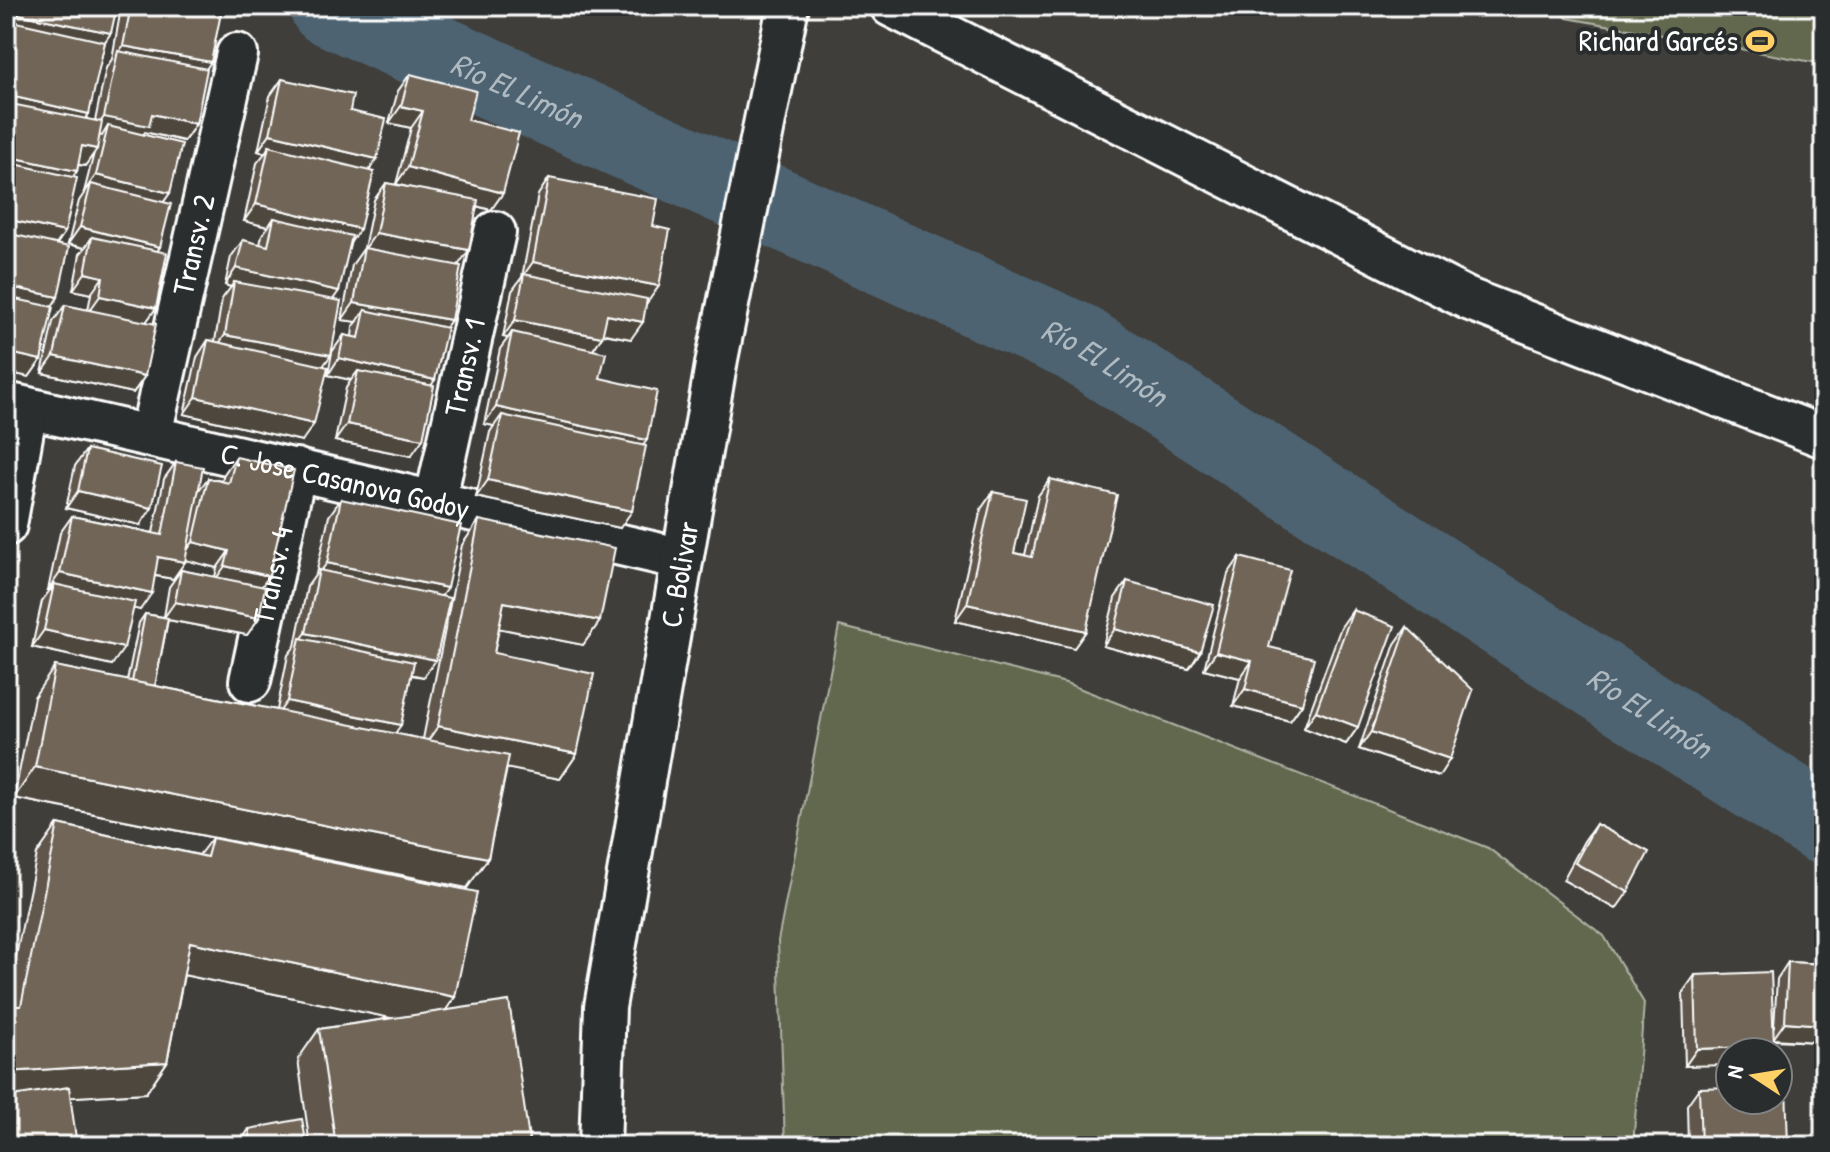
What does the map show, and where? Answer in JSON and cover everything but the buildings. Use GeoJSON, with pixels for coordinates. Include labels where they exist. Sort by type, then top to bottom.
{"type":"FeatureCollection","features":[{"type":"Feature","properties":{"kind":"street"},"geometry":{"type":"LineString","coordinates":[[891,6],[1468,299],[1824,437]]}},
{"type":"Feature","properties":{"kind":"street","name":"C. Bolivar"},"geometry":{"type":"LineString","coordinates":[[600,1146],[605,1007],[717,359],[786,19]]}},
{"type":"Feature","properties":{"kind":"street","name":"Transv. 2"},"geometry":{"type":"LineString","coordinates":[[151,434],[237,54]]}},
{"type":"Feature","properties":{"kind":"street","name":"Transv. 1"},"geometry":{"type":"LineString","coordinates":[[435,502],[495,232]]}},
{"type":"Feature","properties":{"kind":"street"},"geometry":{"type":"LineString","coordinates":[[6,525],[17,406]]}},
{"type":"Feature","properties":{"kind":"street","name":"C. Jose Casanova Godoy"},"geometry":{"type":"LineString","coordinates":[[17,406],[151,434],[682,559]]}},
{"type":"Feature","properties":{"kind":"street","name":"Transv. 4"},"geometry":{"type":"LineString","coordinates":[[250,681],[296,469]]}},
{"type":"Feature","properties":{"kind":"green space","name":"Richard Garcés"},"geometry":{"type":"Polygon","coordinates":[[[1556,6],[1824,6],[1824,64],[1567,18],[1556,6]]]}},
{"type":"Feature","properties":{"kind":"green space"},"geometry":{"type":"Polygon","coordinates":[[[839,626],[1066,683],[1488,848],[1604,936],[1644,1003],[1633,1146],[785,1146],[778,941],[839,626]]]}},
{"type":"Feature","properties":{"kind":"waterway","name":"Río El Limón"},"geometry":{"type":"LineString","coordinates":[[329,6],[1076,342],[1824,825]]}},
{"type":"Feature","properties":{"kind":"place","name":"Richard Garcés"},"geometry":{"type":"Point","coordinates":[1760,41]}}]}
